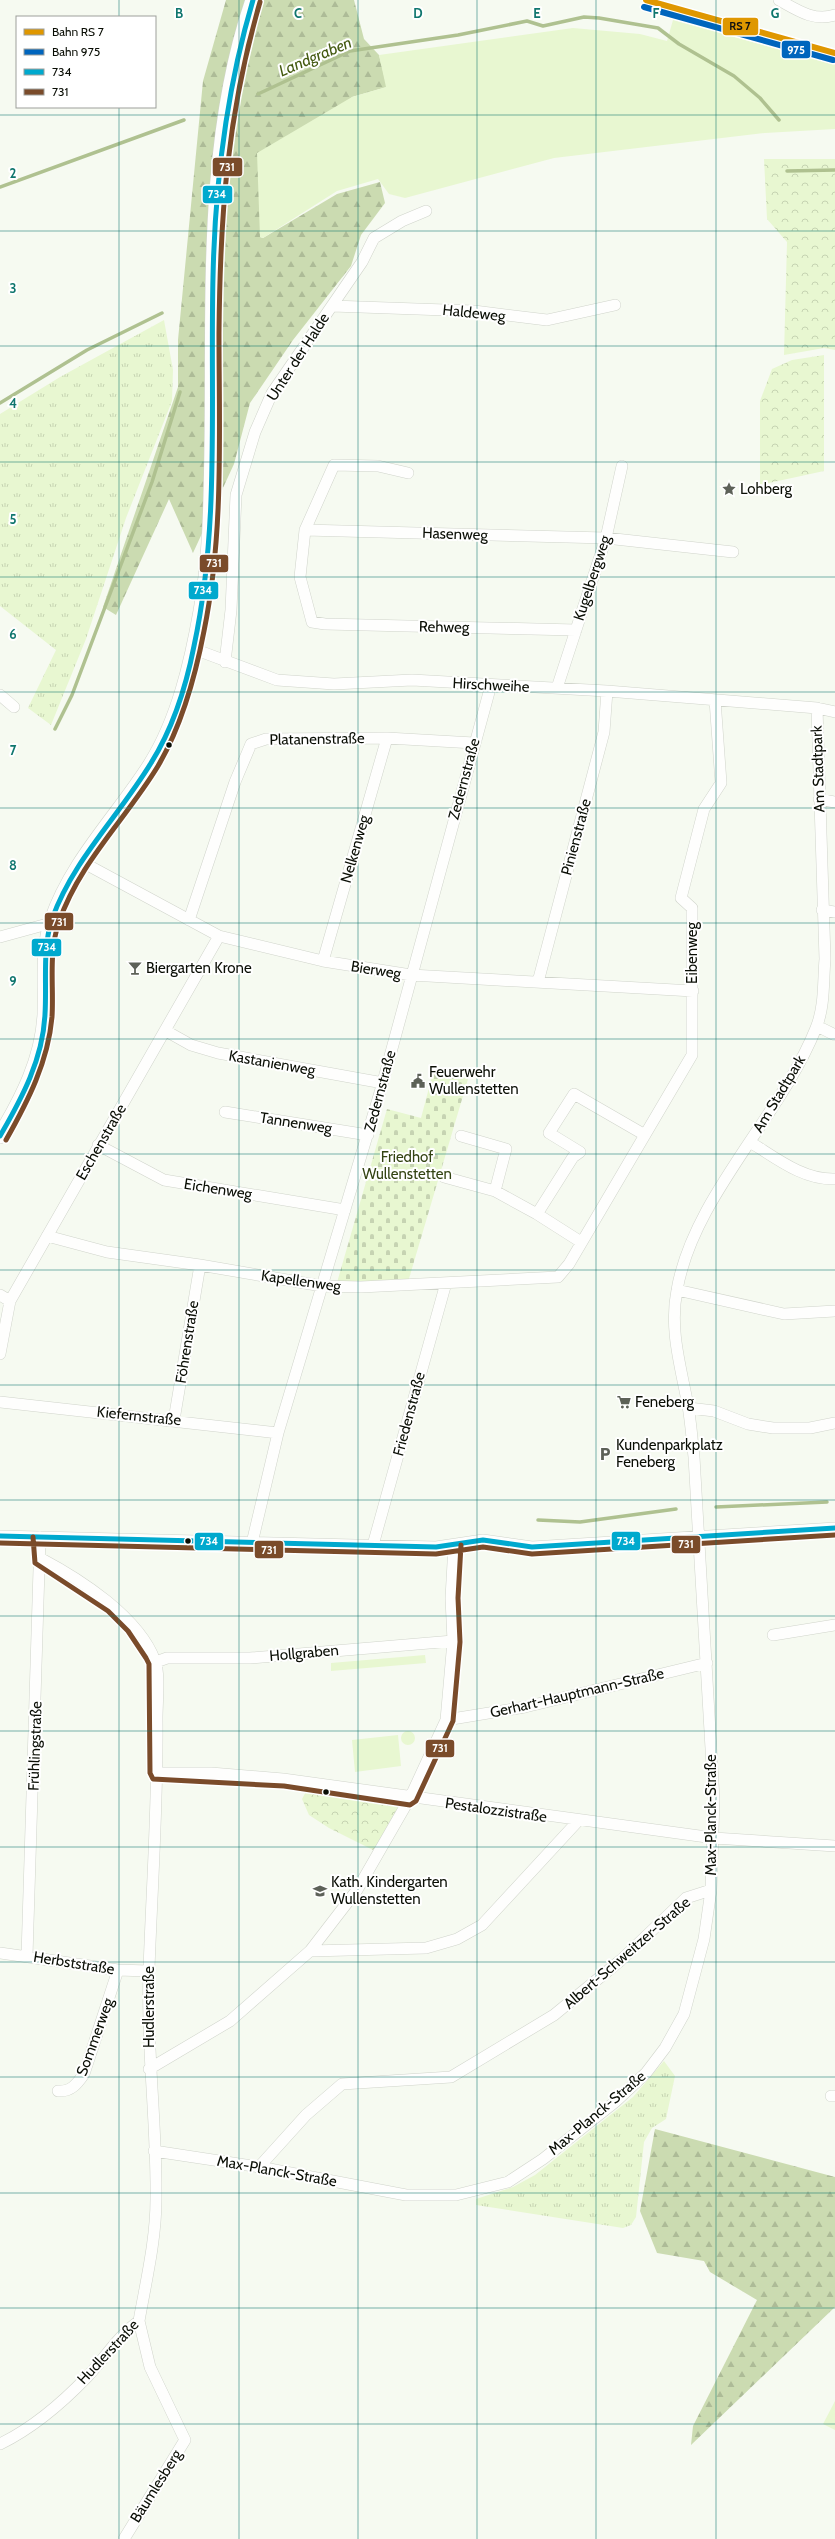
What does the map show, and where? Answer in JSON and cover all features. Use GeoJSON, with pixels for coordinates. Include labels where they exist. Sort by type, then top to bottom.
{"type":"FeatureCollection","features":[{"type":"Feature","properties":{"kind":"main road"},"geometry":{"type":"LineString","coordinates":[[0,1136],[14,1113],[33,1071],[42,1044],[45,1016],[44,960],[51,923],[60,898],[82,862],[151,764],[166,738],[194,649],[209,559],[215,243],[222,141],[232,76],[253,0]]}},
{"type":"Feature","properties":{"kind":"street"},"geometry":{"type":"LineString","coordinates":[[779,0],[812,17],[825,19],[835,15]]}},
{"type":"Feature","properties":{"kind":"street","name":"Unter der Halde"},"geometry":{"type":"LineString","coordinates":[[225,662],[231,610],[236,495],[255,432],[272,393],[362,262],[374,238],[402,220],[426,211]]}},
{"type":"Feature","properties":{"kind":"street","name":"Haldeweg"},"geometry":{"type":"LineString","coordinates":[[332,306],[455,310],[547,320],[615,305]]}},
{"type":"Feature","properties":{"kind":"street"},"geometry":{"type":"LineString","coordinates":[[305,530],[334,465],[378,466],[408,473]]}},
{"type":"Feature","properties":{"kind":"street","name":"Kugelbergweg"},"geometry":{"type":"LineString","coordinates":[[557,688],[606,538],[622,466]]}},
{"type":"Feature","properties":{"kind":"street","name":"Hasenweg"},"geometry":{"type":"LineString","coordinates":[[305,530],[606,538],[732,552]]}},
{"type":"Feature","properties":{"kind":"street","name":"Rehweg"},"geometry":{"type":"LineString","coordinates":[[305,530],[300,577],[312,622],[324,624],[576,630]]}},
{"type":"Feature","properties":{"kind":"street","name":"Hirschweihe"},"geometry":{"type":"LineString","coordinates":[[194,649],[225,662],[277,680],[334,684],[412,680],[607,691],[744,702]]}},
{"type":"Feature","properties":{"kind":"street","name":"Zedernstraße"},"geometry":{"type":"LineString","coordinates":[[252,1543],[278,1433],[383,1083],[474,743],[491,685]]}},
{"type":"Feature","properties":{"kind":"street","name":"Pinienstraße"},"geometry":{"type":"LineString","coordinates":[[538,982],[604,732],[607,691]]}},
{"type":"Feature","properties":{"kind":"street"},"geometry":{"type":"LineString","coordinates":[[0,695],[14,707]]}},
{"type":"Feature","properties":{"kind":"street","name":"Eibenweg"},"geometry":{"type":"LineString","coordinates":[[558,1277],[569,1264],[692,1055],[692,908],[681,898],[704,809],[721,783],[715,700]]}},
{"type":"Feature","properties":{"kind":"street","name":"Am Stadtpark"},"geometry":{"type":"LineString","coordinates":[[700,1535],[689,1408],[679,1364],[673,1326],[676,1290],[686,1255],[703,1220],[793,1073],[817,1026],[823,998],[825,959],[822,910],[817,708],[744,702]]}},
{"type":"Feature","properties":{"kind":"street"},"geometry":{"type":"LineString","coordinates":[[817,708],[835,712]]}},
{"type":"Feature","properties":{"kind":"street","name":"Platanenstraße"},"geometry":{"type":"LineString","coordinates":[[189,920],[235,782],[251,744],[266,739],[387,738],[474,743]]}},
{"type":"Feature","properties":{"kind":"street","name":"Nelkenweg"},"geometry":{"type":"LineString","coordinates":[[323,961],[387,738]]}},
{"type":"Feature","properties":{"kind":"street"},"geometry":{"type":"LineString","coordinates":[[819,799],[835,802]]}},
{"type":"Feature","properties":{"kind":"street","name":"Bierweg"},"geometry":{"type":"LineString","coordinates":[[82,862],[219,936],[323,961],[411,976],[693,991]]}},
{"type":"Feature","properties":{"kind":"street"},"geometry":{"type":"LineString","coordinates":[[822,910],[835,912]]}},
{"type":"Feature","properties":{"kind":"street"},"geometry":{"type":"LineString","coordinates":[[0,937],[51,923]]}},
{"type":"Feature","properties":{"kind":"street","name":"Eschenstraße"},"geometry":{"type":"LineString","coordinates":[[0,1354],[5,1298],[47,1236],[98,1145],[166,1031],[219,936]]}},
{"type":"Feature","properties":{"kind":"street"},"geometry":{"type":"LineString","coordinates":[[817,1026],[835,1036]]}},
{"type":"Feature","properties":{"kind":"street","name":"Kastanienweg"},"geometry":{"type":"LineString","coordinates":[[166,1031],[191,1045],[218,1053],[383,1083]]}},
{"type":"Feature","properties":{"kind":"street"},"geometry":{"type":"LineString","coordinates":[[537,1214],[573,1156],[580,1152],[549,1134],[574,1094],[644,1135]]}},
{"type":"Feature","properties":{"kind":"street","name":"Tannenweg"},"geometry":{"type":"LineString","coordinates":[[225,1112],[368,1135]]}},
{"type":"Feature","properties":{"kind":"street"},"geometry":{"type":"LineString","coordinates":[[461,1136],[506,1149],[495,1191]]}},
{"type":"Feature","properties":{"kind":"street"},"geometry":{"type":"LineString","coordinates":[[750,1142],[804,1174],[822,1179],[835,1179]]}},
{"type":"Feature","properties":{"kind":"street","name":"Eichenweg"},"geometry":{"type":"LineString","coordinates":[[98,1145],[164,1180],[345,1210]]}},
{"type":"Feature","properties":{"kind":"street"},"geometry":{"type":"LineString","coordinates":[[444,1178],[495,1191],[537,1214],[581,1242]]}},
{"type":"Feature","properties":{"kind":"street","name":"Kapellenweg"},"geometry":{"type":"LineString","coordinates":[[47,1236],[107,1252],[200,1265],[322,1286],[446,1283],[558,1277]]}},
{"type":"Feature","properties":{"kind":"street","name":"Föhrenstraße"},"geometry":{"type":"LineString","coordinates":[[174,1420],[200,1265]]}},
{"type":"Feature","properties":{"kind":"street","name":"Friedenstraße"},"geometry":{"type":"LineString","coordinates":[[373,1545],[446,1283]]}},
{"type":"Feature","properties":{"kind":"street"},"geometry":{"type":"LineString","coordinates":[[676,1290],[784,1314],[835,1310]]}},
{"type":"Feature","properties":{"kind":"street","name":"Kiefernstraße"},"geometry":{"type":"LineString","coordinates":[[0,1402],[174,1420],[278,1433]]}},
{"type":"Feature","properties":{"kind":"street"},"geometry":{"type":"LineString","coordinates":[[689,1408],[714,1411],[748,1424],[773,1428],[810,1428],[835,1423]]}},
{"type":"Feature","properties":{"kind":"street"},"geometry":{"type":"LineString","coordinates":[[0,1536],[436,1547],[483,1540],[516,1546],[548,1546],[700,1535],[835,1528]]}},
{"type":"Feature","properties":{"kind":"street","name":"Max-Planck-Straße"},"geometry":{"type":"LineString","coordinates":[[154,2151],[258,2167],[406,2195],[456,2195],[508,2182],[543,2159],[615,2102],[646,2073],[665,2048],[684,2014],[704,1939],[711,1890],[714,1838],[700,1535]]}},
{"type":"Feature","properties":{"kind":"street","name":"Frühlingstraße"},"geometry":{"type":"LineString","coordinates":[[27,1956],[40,1537]]}},
{"type":"Feature","properties":{"kind":"street"},"geometry":{"type":"LineString","coordinates":[[149,2069],[230,2021],[310,1951],[357,1890],[410,1798],[446,1720],[452,1641],[451,1598],[454,1545]]}},
{"type":"Feature","properties":{"kind":"street"},"geometry":{"type":"LineString","coordinates":[[40,1558],[56,1567],[112,1606],[133,1627],[156,1662]]}},
{"type":"Feature","properties":{"kind":"street"},"geometry":{"type":"LineString","coordinates":[[773,1635],[835,1625]]}},
{"type":"Feature","properties":{"kind":"street","name":"Hollgraben"},"geometry":{"type":"LineString","coordinates":[[156,1662],[168,1658],[250,1658],[452,1641]]}},
{"type":"Feature","properties":{"kind":"street","name":"Hudlerstraße"},"geometry":{"type":"LineString","coordinates":[[0,2444],[19,2435],[55,2407],[87,2376],[126,2330],[139,2321],[152,2252],[156,2200],[149,2069],[148,1972],[158,1773],[156,1662]]}},
{"type":"Feature","properties":{"kind":"street","name":"Gerhart-Hauptmann-Straße"},"geometry":{"type":"LineString","coordinates":[[446,1720],[525,1707],[707,1663]]}},
{"type":"Feature","properties":{"kind":"street","name":"Pestalozzistraße"},"geometry":{"type":"LineString","coordinates":[[158,1773],[211,1772],[250,1776],[714,1838],[835,1846]]}},
{"type":"Feature","properties":{"kind":"street"},"geometry":{"type":"LineString","coordinates":[[310,1951],[426,1948],[457,1939],[482,1925],[578,1821]]}},
{"type":"Feature","properties":{"kind":"street","name":"Albert-Schweitzer-Straße"},"geometry":{"type":"LineString","coordinates":[[258,2167],[306,2115],[342,2084],[451,2077],[554,2015],[621,1960],[686,1898],[711,1890]]}},
{"type":"Feature","properties":{"kind":"street","name":"Herbststraße"},"geometry":{"type":"LineString","coordinates":[[0,1953],[118,1970],[148,1972]]}},
{"type":"Feature","properties":{"kind":"street","name":"Sommerweg"},"geometry":{"type":"LineString","coordinates":[[58,2092],[64,2092],[77,2085],[84,2074],[118,1970]]}},
{"type":"Feature","properties":{"kind":"street","name":"Bäumlesberg"},"geometry":{"type":"LineString","coordinates":[[124,2539],[185,2440],[150,2366],[139,2321]]}},
{"type":"Feature","properties":{"kind":"green space"},"geometry":{"type":"Polygon","coordinates":[[[226,0],[354,0],[364,39],[379,55],[387,87],[352,97],[260,237],[263,238],[337,194],[380,182],[385,203],[361,235],[351,266],[293,340],[250,403],[234,464],[193,553],[169,499],[116,615],[103,607],[178,387],[178,340],[203,81],[226,0]]]}},
{"type":"Feature","properties":{"kind":"green space"},"geometry":{"type":"Polygon","coordinates":[[[673,20],[835,65],[835,129],[765,133],[554,158],[405,198],[389,194],[378,179],[337,191],[263,238],[260,237],[257,153],[352,97],[386,87],[379,55],[573,28],[640,34],[667,41],[673,20]]]}},
{"type":"Feature","properties":{"kind":"green space"},"geometry":{"type":"Polygon","coordinates":[[[764,159],[835,159],[835,350],[824,348],[784,355],[787,242],[767,219],[764,159]]]}},
{"type":"Feature","properties":{"kind":"green space"},"geometry":{"type":"Polygon","coordinates":[[[164,320],[173,370],[172,401],[126,518],[86,639],[51,725],[28,708],[56,650],[0,606],[0,414],[60,377],[164,320]]]}},
{"type":"Feature","properties":{"kind":"green space"},"geometry":{"type":"Polygon","coordinates":[[[824,355],[824,471],[760,485],[760,401],[772,369],[792,360],[824,355]]]}},
{"type":"Feature","properties":{"kind":"green space","name":"Friedhof Wullenstetten"},"geometry":{"type":"Polygon","coordinates":[[[434,1069],[468,1079],[408,1282],[336,1286],[387,1109],[421,1118],[434,1069]]]}},
{"type":"Feature","properties":{"kind":"green space"},"geometry":{"type":"Polygon","coordinates":[[[425,1655],[426,1663],[331,1671],[331,1663],[425,1655]]]}},
{"type":"Feature","properties":{"kind":"green space"},"geometry":{"type":"Polygon","coordinates":[[[408,1731],[413,1733],[415,1738],[413,1743],[408,1745],[403,1743],[401,1738],[403,1733],[408,1731]]]}},
{"type":"Feature","properties":{"kind":"green space"},"geometry":{"type":"Polygon","coordinates":[[[398,1735],[401,1766],[355,1772],[352,1740],[398,1735]]]}},
{"type":"Feature","properties":{"kind":"green space"},"geometry":{"type":"Polygon","coordinates":[[[310,1784],[408,1799],[377,1852],[329,1828],[309,1815],[302,1799],[310,1784]]]}},
{"type":"Feature","properties":{"kind":"green space"},"geometry":{"type":"Polygon","coordinates":[[[664,2061],[675,2076],[666,2119],[652,2128],[644,2142],[636,2217],[631,2225],[623,2228],[476,2205],[476,2199],[513,2187],[535,2175],[633,2097],[664,2061]]]}},
{"type":"Feature","properties":{"kind":"green space"},"geometry":{"type":"Polygon","coordinates":[[[655,2129],[835,2177],[835,2307],[691,2445],[693,2426],[757,2300],[710,2272],[704,2261],[657,2253],[640,2211],[655,2129]]]}},
{"type":"Feature","properties":{"kind":"green space"},"geometry":{"type":"Polygon","coordinates":[[[835,2401],[835,2430],[823,2424],[835,2401]]]}},
{"type":"Feature","properties":{"kind":"waterway","name":"Landgraben"},"geometry":{"type":"LineString","coordinates":[[258,94],[350,51],[458,35],[527,21],[543,26],[584,17],[599,18],[658,28],[679,44],[734,76],[760,98],[779,120]]}},
{"type":"Feature","properties":{"kind":"waterway","name":"Landgraben"},"geometry":{"type":"LineString","coordinates":[[0,187],[184,120]]}},
{"type":"Feature","properties":{"kind":"waterway","name":"Landgraben"},"geometry":{"type":"LineString","coordinates":[[787,171],[835,170]]}},
{"type":"Feature","properties":{"kind":"waterway"},"geometry":{"type":"LineString","coordinates":[[0,403],[87,350],[162,313]]}},
{"type":"Feature","properties":{"kind":"waterway"},"geometry":{"type":"LineString","coordinates":[[55,729],[72,695],[152,482],[180,392]]}},
{"type":"Feature","properties":{"kind":"waterway"},"geometry":{"type":"LineString","coordinates":[[716,1507],[827,1502]]}},
{"type":"Feature","properties":{"kind":"waterway"},"geometry":{"type":"LineString","coordinates":[[538,1520],[580,1522],[676,1509]]}},
{"type":"Feature","properties":{"kind":"transit line","name":"734"},"geometry":{"type":"LineString","coordinates":[[0,1136],[30,1078],[40,1047],[45,1014],[47,942],[52,919],[72,877],[84,858],[159,750],[178,707],[191,661],[202,600],[208,555],[211,509],[213,277],[219,172],[229,103],[253,0]]}},
{"type":"Feature","properties":{"kind":"transit line"},"geometry":{"type":"LineString","coordinates":[[646,0],[835,53]]}},
{"type":"Feature","properties":{"kind":"transit line","name":"731"},"geometry":{"type":"LineString","coordinates":[[6,1140],[36,1081],[50,1034],[52,1017],[52,958],[59,922],[78,880],[158,766],[181,718],[192,684],[200,649],[210,594],[218,520],[220,445],[219,333],[221,248],[224,207],[233,126],[240,85],[260,2]]}},
{"type":"Feature","properties":{"kind":"transit line","name":"734"},"geometry":{"type":"LineString","coordinates":[[0,1536],[436,1547],[483,1540],[532,1547],[835,1528]]}},
{"type":"Feature","properties":{"kind":"transit line","name":"731"},"geometry":{"type":"LineString","coordinates":[[0,1543],[436,1554],[483,1547],[532,1554],[835,1535]]}},
{"type":"Feature","properties":{"kind":"transit line","name":"731"},"geometry":{"type":"LineString","coordinates":[[33,1537],[35,1563],[108,1611],[128,1631],[149,1664],[150,1773],[153,1779],[284,1786],[410,1805],[416,1801],[453,1721],[460,1642],[458,1598],[461,1545]]}},
{"type":"Feature","properties":{"kind":"rail line","name":"975"},"geometry":{"type":"LineString","coordinates":[[644,7],[833,60]]}},
{"type":"Feature","properties":{"kind":"place","name":"Lohberg"},"geometry":{"type":"Point","coordinates":[729,489]}},
{"type":"Feature","properties":{"kind":"place","name":"Biergarten Krone"},"geometry":{"type":"Point","coordinates":[135,968]}},
{"type":"Feature","properties":{"kind":"place","name":"Feuerwehr Wullenstetten"},"geometry":{"type":"Point","coordinates":[418,1081]}},
{"type":"Feature","properties":{"kind":"place","name":"Feneberg"},"geometry":{"type":"Point","coordinates":[624,1402]}},
{"type":"Feature","properties":{"kind":"place","name":"Kundenparkplatz Feneberg"},"geometry":{"type":"Point","coordinates":[605,1454]}},
{"type":"Feature","properties":{"kind":"place","name":"Kath. Kindergarten Wullenstetten"},"geometry":{"type":"Point","coordinates":[320,1891]}}]}
